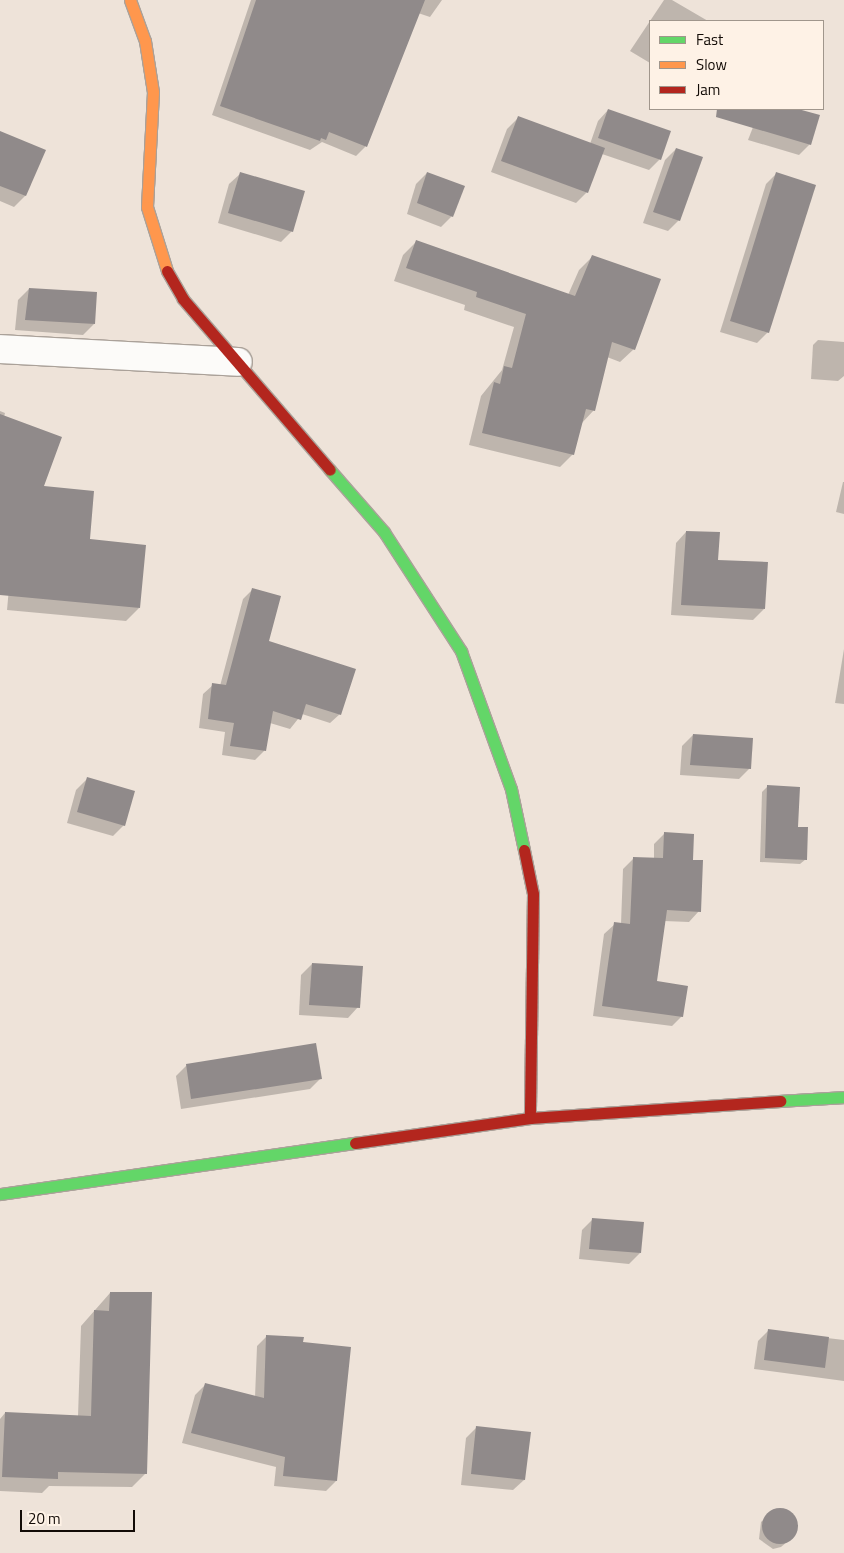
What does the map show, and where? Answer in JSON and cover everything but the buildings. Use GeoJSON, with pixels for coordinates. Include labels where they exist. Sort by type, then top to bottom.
{"type":"FeatureCollection","features":[{"type":"Feature","properties":{"kind":"street"},"geometry":{"type":"LineString","coordinates":[[130,0],[145,41],[153,92],[147,207],[168,274],[183,299],[384,532],[461,651],[511,789],[533,894],[530,1118]]}},
{"type":"Feature","properties":{"kind":"street"},"geometry":{"type":"LineString","coordinates":[[0,349],[238,362]]}},
{"type":"Feature","properties":{"kind":"street"},"geometry":{"type":"LineString","coordinates":[[0,1194],[530,1118],[844,1097]]}},
{"type":"Feature","properties":{"kind":"traffic: fast"},"geometry":{"type":"LineString","coordinates":[[330,470],[384,532],[461,651],[511,789],[524,850]]}},
{"type":"Feature","properties":{"kind":"traffic: fast"},"geometry":{"type":"LineString","coordinates":[[780,1101],[844,1097]]}},
{"type":"Feature","properties":{"kind":"traffic: fast"},"geometry":{"type":"LineString","coordinates":[[0,1194],[355,1143]]}},
{"type":"Feature","properties":{"kind":"traffic: slow"},"geometry":{"type":"LineString","coordinates":[[130,0],[145,41],[153,92],[147,207],[167,271]]}},
{"type":"Feature","properties":{"kind":"traffic: jam"},"geometry":{"type":"LineString","coordinates":[[167,271],[183,299],[330,470]]}},
{"type":"Feature","properties":{"kind":"traffic: jam"},"geometry":{"type":"LineString","coordinates":[[524,850],[533,894],[530,1118]]}},
{"type":"Feature","properties":{"kind":"traffic: jam"},"geometry":{"type":"LineString","coordinates":[[355,1143],[530,1118],[780,1101]]}}]}
